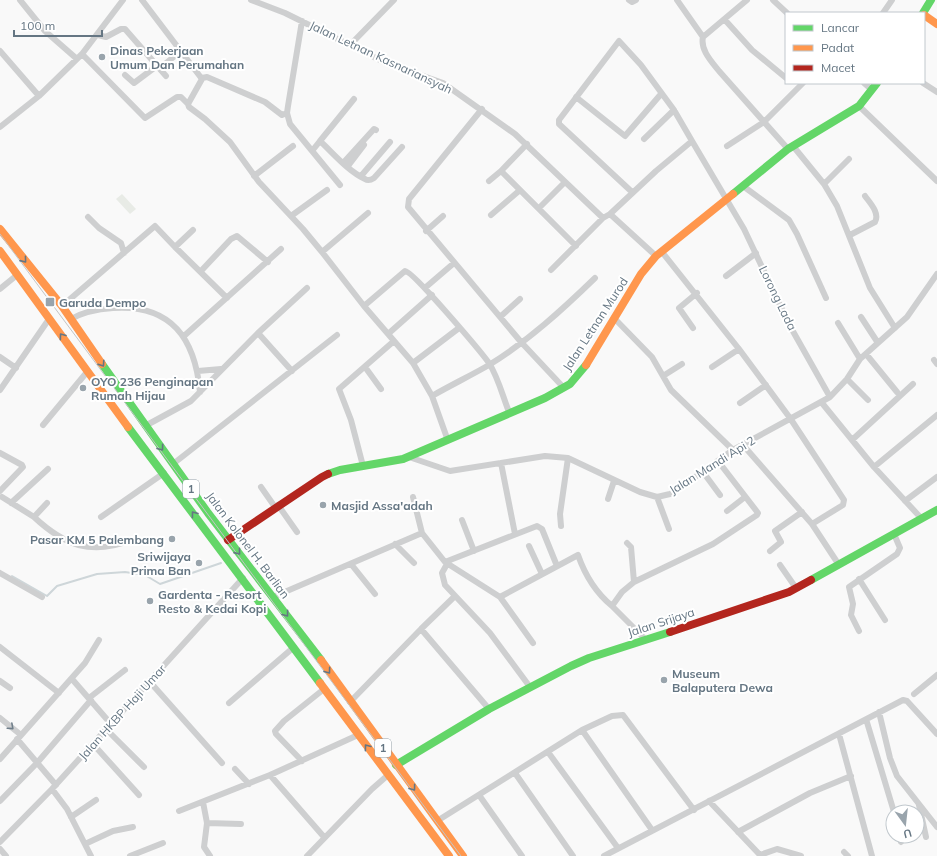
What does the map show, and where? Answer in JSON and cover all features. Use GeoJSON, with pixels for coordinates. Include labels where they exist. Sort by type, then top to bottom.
{"type":"FeatureCollection","features":[{"type":"Feature","properties":{"kind":"main road"},"geometry":{"type":"LineString","coordinates":[[925,12],[931,0]]}},
{"type":"Feature","properties":{"kind":"main road"},"geometry":{"type":"LineString","coordinates":[[925,15],[937,24]]}},
{"type":"Feature","properties":{"kind":"main road","name":"Jalan Letnan Murod"},"geometry":{"type":"LineString","coordinates":[[228,540],[276,506],[322,478],[340,470],[396,462],[508,412],[533,404],[570,384],[584,368],[641,274],[659,254],[791,148],[859,106],[874,86]]}},
{"type":"Feature","properties":{"kind":"main road","name":"Jalan Kolonel H. Barlian"},"geometry":{"type":"LineString","coordinates":[[0,229],[62,306],[130,405],[228,540],[273,597],[463,856]]}},
{"type":"Feature","properties":{"kind":"main road","name":"1"},"geometry":{"type":"LineString","coordinates":[[0,251],[87,372],[243,578],[449,856]]}},
{"type":"Feature","properties":{"kind":"main road"},"geometry":{"type":"LineString","coordinates":[[118,413],[130,405]]}},
{"type":"Feature","properties":{"kind":"main road","name":"Jalan Srijaya"},"geometry":{"type":"LineString","coordinates":[[396,765],[490,709],[530,687],[589,658],[646,640],[796,588],[921,518],[936,512]]}},
{"type":"Feature","properties":{"kind":"street"},"geometry":{"type":"LineString","coordinates":[[20,0],[45,31],[76,59]]}},
{"type":"Feature","properties":{"kind":"street"},"geometry":{"type":"LineString","coordinates":[[0,117],[3,125],[39,96],[82,54],[98,35],[123,0]]}},
{"type":"Feature","properties":{"kind":"street"},"geometry":{"type":"LineString","coordinates":[[142,0],[202,78]]}},
{"type":"Feature","properties":{"kind":"street","name":"Jalan Letnan Kasnariansyah"},"geometry":{"type":"LineString","coordinates":[[251,0],[302,21],[384,62],[443,84],[483,110],[526,144],[603,218]]}},
{"type":"Feature","properties":{"kind":"street"},"geometry":{"type":"LineString","coordinates":[[350,45],[394,0]]}},
{"type":"Feature","properties":{"kind":"street"},"geometry":{"type":"LineString","coordinates":[[628,0],[632,2],[636,0]]}},
{"type":"Feature","properties":{"kind":"street"},"geometry":{"type":"LineString","coordinates":[[677,0],[703,37],[702,42],[709,58],[718,71],[764,122],[791,148],[824,184],[837,206],[850,235],[870,288],[895,328]]}},
{"type":"Feature","properties":{"kind":"street"},"geometry":{"type":"LineString","coordinates":[[735,0],[740,6]]}},
{"type":"Feature","properties":{"kind":"street"},"geometry":{"type":"LineString","coordinates":[[703,37],[747,0]]}},
{"type":"Feature","properties":{"kind":"street"},"geometry":{"type":"LineString","coordinates":[[773,0],[786,12]]}},
{"type":"Feature","properties":{"kind":"street"},"geometry":{"type":"LineString","coordinates":[[884,12],[892,0]]}},
{"type":"Feature","properties":{"kind":"street"},"geometry":{"type":"LineString","coordinates":[[725,20],[752,50],[785,77]]}},
{"type":"Feature","properties":{"kind":"street"},"geometry":{"type":"LineString","coordinates":[[302,21],[287,113],[290,124],[340,185]]}},
{"type":"Feature","properties":{"kind":"street"},"geometry":{"type":"LineString","coordinates":[[98,35],[106,38],[121,29],[125,29],[159,66],[166,76]]}},
{"type":"Feature","properties":{"kind":"street","name":"Lorong Lada"},"geometry":{"type":"LineString","coordinates":[[576,97],[619,41],[641,65],[674,110],[756,253],[790,326],[830,397]]}},
{"type":"Feature","properties":{"kind":"street"},"geometry":{"type":"LineString","coordinates":[[0,52],[39,96]]}},
{"type":"Feature","properties":{"kind":"street"},"geometry":{"type":"LineString","coordinates":[[125,75],[134,83],[181,52]]}},
{"type":"Feature","properties":{"kind":"street"},"geometry":{"type":"LineString","coordinates":[[82,54],[145,118],[177,97],[181,97],[188,104],[188,107],[205,119],[230,142],[254,176],[322,252],[364,306],[413,363],[432,396],[447,438]]}},
{"type":"Feature","properties":{"kind":"street"},"geometry":{"type":"LineString","coordinates":[[202,78],[207,77],[262,100],[282,115],[287,113]]}},
{"type":"Feature","properties":{"kind":"street"},"geometry":{"type":"LineString","coordinates":[[188,104],[202,81],[202,78]]}},
{"type":"Feature","properties":{"kind":"street"},"geometry":{"type":"LineString","coordinates":[[792,84],[797,88]]}},
{"type":"Feature","properties":{"kind":"street"},"geometry":{"type":"LineString","coordinates":[[727,146],[764,122],[802,84]]}},
{"type":"Feature","properties":{"kind":"street"},"geometry":{"type":"LineString","coordinates":[[925,84],[937,92]]}},
{"type":"Feature","properties":{"kind":"street"},"geometry":{"type":"LineString","coordinates":[[632,192],[559,124],[560,116],[576,97],[626,136],[661,94]]}},
{"type":"Feature","properties":{"kind":"street"},"geometry":{"type":"LineString","coordinates":[[312,150],[354,99]]}},
{"type":"Feature","properties":{"kind":"street"},"geometry":{"type":"LineString","coordinates":[[859,106],[937,181]]}},
{"type":"Feature","properties":{"kind":"street"},"geometry":{"type":"LineString","coordinates":[[483,110],[408,202],[410,210],[426,231],[485,298],[521,342],[564,388]]}},
{"type":"Feature","properties":{"kind":"street"},"geometry":{"type":"LineString","coordinates":[[644,139],[674,110]]}},
{"type":"Feature","properties":{"kind":"street"},"geometry":{"type":"LineString","coordinates":[[376,129],[376,131],[346,164],[376,129]]}},
{"type":"Feature","properties":{"kind":"street"},"geometry":{"type":"LineString","coordinates":[[320,141],[360,176],[368,180],[373,179],[402,147]]}},
{"type":"Feature","properties":{"kind":"street"},"geometry":{"type":"LineString","coordinates":[[551,270],[603,218],[610,214],[632,192],[692,141]]}},
{"type":"Feature","properties":{"kind":"street"},"geometry":{"type":"LineString","coordinates":[[360,176],[390,142]]}},
{"type":"Feature","properties":{"kind":"street"},"geometry":{"type":"LineString","coordinates":[[489,181],[501,172],[526,144]]}},
{"type":"Feature","properties":{"kind":"street"},"geometry":{"type":"LineString","coordinates":[[254,176],[293,146]]}},
{"type":"Feature","properties":{"kind":"street"},"geometry":{"type":"LineString","coordinates":[[824,184],[849,160]]}},
{"type":"Feature","properties":{"kind":"street"},"geometry":{"type":"LineString","coordinates":[[501,172],[576,246]]}},
{"type":"Feature","properties":{"kind":"street"},"geometry":{"type":"LineString","coordinates":[[539,208],[565,182]]}},
{"type":"Feature","properties":{"kind":"street"},"geometry":{"type":"LineString","coordinates":[[743,186],[789,220],[797,234],[826,298]]}},
{"type":"Feature","properties":{"kind":"street"},"geometry":{"type":"LineString","coordinates":[[291,216],[327,190]]}},
{"type":"Feature","properties":{"kind":"street"},"geometry":{"type":"LineString","coordinates":[[491,215],[520,190]]}},
{"type":"Feature","properties":{"kind":"street"},"geometry":{"type":"LineString","coordinates":[[850,235],[875,222],[877,218],[877,214],[865,196]]}},
{"type":"Feature","properties":{"kind":"street"},"geometry":{"type":"LineString","coordinates":[[322,252],[368,213]]}},
{"type":"Feature","properties":{"kind":"street"},"geometry":{"type":"LineString","coordinates":[[610,214],[659,254],[697,293],[790,418],[844,500],[843,505],[812,524]]}},
{"type":"Feature","properties":{"kind":"street"},"geometry":{"type":"LineString","coordinates":[[426,231],[444,216]]}},
{"type":"Feature","properties":{"kind":"street"},"geometry":{"type":"LineString","coordinates":[[88,217],[99,228],[121,243],[124,253]]}},
{"type":"Feature","properties":{"kind":"street"},"geometry":{"type":"LineString","coordinates":[[62,306],[155,226],[227,298]]}},
{"type":"Feature","properties":{"kind":"street"},"geometry":{"type":"LineString","coordinates":[[175,247],[193,230]]}},
{"type":"Feature","properties":{"kind":"street"},"geometry":{"type":"LineString","coordinates":[[201,272],[231,239],[237,236],[268,262]]}},
{"type":"Feature","properties":{"kind":"street"},"geometry":{"type":"LineString","coordinates":[[184,336],[281,249]]}},
{"type":"Feature","properties":{"kind":"street"},"geometry":{"type":"LineString","coordinates":[[726,276],[756,253]]}},
{"type":"Feature","properties":{"kind":"street"},"geometry":{"type":"LineString","coordinates":[[426,287],[454,263]]}},
{"type":"Feature","properties":{"kind":"street"},"geometry":{"type":"LineString","coordinates":[[364,306],[405,271],[409,272],[426,287],[490,364],[508,412]]}},
{"type":"Feature","properties":{"kind":"street","name":"Jalan Mandi Api 2"},"geometry":{"type":"LineString","coordinates":[[409,457],[450,471],[545,456],[568,458],[614,481],[657,497],[680,488],[733,450],[790,418],[822,403],[830,397],[847,379],[860,359],[907,317],[937,274]]}},
{"type":"Feature","properties":{"kind":"street"},"geometry":{"type":"LineString","coordinates":[[0,290],[17,275]]}},
{"type":"Feature","properties":{"kind":"street"},"geometry":{"type":"LineString","coordinates":[[432,396],[490,364],[521,342],[561,311],[595,278]]}},
{"type":"Feature","properties":{"kind":"street"},"geometry":{"type":"LineString","coordinates":[[145,426],[188,404],[221,369],[307,288]]}},
{"type":"Feature","properties":{"kind":"street"},"geometry":{"type":"LineString","coordinates":[[693,328],[679,308],[697,293]]}},
{"type":"Feature","properties":{"kind":"street"},"geometry":{"type":"LineString","coordinates":[[388,334],[432,296]]}},
{"type":"Feature","properties":{"kind":"street"},"geometry":{"type":"LineString","coordinates":[[500,317],[520,299]]}},
{"type":"Feature","properties":{"kind":"street"},"geometry":{"type":"LineString","coordinates":[[71,319],[86,313],[105,309],[138,309],[158,315],[168,321],[184,336],[198,371],[200,392]]}},
{"type":"Feature","properties":{"kind":"street"},"geometry":{"type":"LineString","coordinates":[[860,317],[878,343]]}},
{"type":"Feature","properties":{"kind":"street"},"geometry":{"type":"LineString","coordinates":[[614,318],[652,357],[671,390],[733,450]]}},
{"type":"Feature","properties":{"kind":"street"},"geometry":{"type":"LineString","coordinates":[[0,390],[49,319]]}},
{"type":"Feature","properties":{"kind":"street"},"geometry":{"type":"LineString","coordinates":[[838,323],[860,359]]}},
{"type":"Feature","properties":{"kind":"street"},"geometry":{"type":"LineString","coordinates":[[413,363],[459,328]]}},
{"type":"Feature","properties":{"kind":"street"},"geometry":{"type":"LineString","coordinates":[[258,333],[292,371]]}},
{"type":"Feature","properties":{"kind":"street"},"geometry":{"type":"LineString","coordinates":[[173,464],[337,335]]}},
{"type":"Feature","properties":{"kind":"street"},"geometry":{"type":"LineString","coordinates":[[363,466],[351,420],[339,389],[394,341]]}},
{"type":"Feature","properties":{"kind":"street"},"geometry":{"type":"LineString","coordinates":[[712,367],[739,349]]}},
{"type":"Feature","properties":{"kind":"street"},"geometry":{"type":"LineString","coordinates":[[866,354],[897,392]]}},
{"type":"Feature","properties":{"kind":"street"},"geometry":{"type":"LineString","coordinates":[[0,358],[16,368]]}},
{"type":"Feature","properties":{"kind":"street"},"geometry":{"type":"LineString","coordinates":[[663,376],[682,364]]}},
{"type":"Feature","properties":{"kind":"street"},"geometry":{"type":"LineString","coordinates":[[365,367],[381,389]]}},
{"type":"Feature","properties":{"kind":"street"},"geometry":{"type":"LineString","coordinates":[[198,371],[221,369]]}},
{"type":"Feature","properties":{"kind":"street"},"geometry":{"type":"LineString","coordinates":[[43,425],[87,372]]}},
{"type":"Feature","properties":{"kind":"street"},"geometry":{"type":"LineString","coordinates":[[847,379],[868,400]]}},
{"type":"Feature","properties":{"kind":"street"},"geometry":{"type":"LineString","coordinates":[[852,440],[913,384]]}},
{"type":"Feature","properties":{"kind":"street"},"geometry":{"type":"LineString","coordinates":[[740,403],[766,385]]}},
{"type":"Feature","properties":{"kind":"street"},"geometry":{"type":"LineString","coordinates":[[822,403],[874,467],[921,518]]}},
{"type":"Feature","properties":{"kind":"street"},"geometry":{"type":"LineString","coordinates":[[874,467],[937,415]]}},
{"type":"Feature","properties":{"kind":"street"},"geometry":{"type":"LineString","coordinates":[[743,445],[812,524],[839,565]]}},
{"type":"Feature","properties":{"kind":"street"},"geometry":{"type":"LineString","coordinates":[[0,453],[22,464],[23,467],[0,496],[34,517],[60,538],[81,546],[106,547],[131,540]]}},
{"type":"Feature","properties":{"kind":"street"},"geometry":{"type":"LineString","coordinates":[[561,526],[560,514],[568,458]]}},
{"type":"Feature","properties":{"kind":"street"},"geometry":{"type":"LineString","coordinates":[[612,606],[622,592],[634,582],[707,548],[757,515],[718,461]]}},
{"type":"Feature","properties":{"kind":"street"},"geometry":{"type":"LineString","coordinates":[[501,463],[515,534]]}},
{"type":"Feature","properties":{"kind":"street"},"geometry":{"type":"LineString","coordinates":[[11,502],[48,469]]}},
{"type":"Feature","properties":{"kind":"street"},"geometry":{"type":"LineString","coordinates":[[703,472],[720,495]]}},
{"type":"Feature","properties":{"kind":"street"},"geometry":{"type":"LineString","coordinates":[[101,517],[164,473]]}},
{"type":"Feature","properties":{"kind":"street"},"geometry":{"type":"LineString","coordinates":[[905,500],[937,477]]}},
{"type":"Feature","properties":{"kind":"street"},"geometry":{"type":"LineString","coordinates":[[608,499],[614,481]]}},
{"type":"Feature","properties":{"kind":"street"},"geometry":{"type":"LineString","coordinates":[[261,487],[297,532]]}},
{"type":"Feature","properties":{"kind":"street"},"geometry":{"type":"LineString","coordinates":[[413,497],[422,533],[446,563],[500,596],[533,642]]}},
{"type":"Feature","properties":{"kind":"street"},"geometry":{"type":"LineString","coordinates":[[657,497],[669,529]]}},
{"type":"Feature","properties":{"kind":"street"},"geometry":{"type":"LineString","coordinates":[[726,511],[745,497]]}},
{"type":"Feature","properties":{"kind":"street"},"geometry":{"type":"LineString","coordinates":[[34,517],[47,503]]}},
{"type":"Feature","properties":{"kind":"street"},"geometry":{"type":"LineString","coordinates":[[770,551],[781,542],[775,531],[802,512]]}},
{"type":"Feature","properties":{"kind":"street"},"geometry":{"type":"LineString","coordinates":[[462,520],[474,551]]}},
{"type":"Feature","properties":{"kind":"street"},"geometry":{"type":"LineString","coordinates":[[530,687],[490,632],[455,596],[443,579],[442,572],[446,563],[532,527],[540,527],[556,566]]}},
{"type":"Feature","properties":{"kind":"street"},"geometry":{"type":"LineString","coordinates":[[273,597],[422,533]]}},
{"type":"Feature","properties":{"kind":"street"},"geometry":{"type":"LineString","coordinates":[[859,631],[851,615],[853,602],[848,588],[899,551],[899,545],[894,534]]}},
{"type":"Feature","properties":{"kind":"street"},"geometry":{"type":"LineString","coordinates":[[627,542],[631,547],[634,582]]}},
{"type":"Feature","properties":{"kind":"street"},"geometry":{"type":"LineString","coordinates":[[395,544],[414,563]]}},
{"type":"Feature","properties":{"kind":"street"},"geometry":{"type":"LineString","coordinates":[[529,546],[542,574]]}},
{"type":"Feature","properties":{"kind":"street"},"geometry":{"type":"LineString","coordinates":[[500,596],[578,555],[593,587],[599,596],[612,606],[646,640]]}},
{"type":"Feature","properties":{"kind":"street"},"geometry":{"type":"LineString","coordinates":[[351,564],[375,594]]}},
{"type":"Feature","properties":{"kind":"street"},"geometry":{"type":"LineString","coordinates":[[780,565],[796,588]]}},
{"type":"Feature","properties":{"kind":"street"},"geometry":{"type":"LineString","coordinates":[[1,575],[42,597]]}},
{"type":"Feature","properties":{"kind":"street","name":"Jalan HKBP Haji Umar"},"geometry":{"type":"LineString","coordinates":[[0,842],[54,787],[243,578]]}},
{"type":"Feature","properties":{"kind":"street"},"geometry":{"type":"LineString","coordinates":[[859,580],[885,620]]}},
{"type":"Feature","properties":{"kind":"street"},"geometry":{"type":"LineString","coordinates":[[350,702],[455,596]]}},
{"type":"Feature","properties":{"kind":"street"},"geometry":{"type":"LineString","coordinates":[[421,629],[490,709]]}},
{"type":"Feature","properties":{"kind":"street"},"geometry":{"type":"LineString","coordinates":[[0,759],[72,679],[85,663],[99,640]]}},
{"type":"Feature","properties":{"kind":"street"},"geometry":{"type":"LineString","coordinates":[[228,704],[294,647]]}},
{"type":"Feature","properties":{"kind":"street"},"geometry":{"type":"LineString","coordinates":[[0,648],[59,693]]}},
{"type":"Feature","properties":{"kind":"street"},"geometry":{"type":"LineString","coordinates":[[0,801],[37,763],[90,699],[125,670]]}},
{"type":"Feature","properties":{"kind":"street"},"geometry":{"type":"LineString","coordinates":[[914,694],[937,675]]}},
{"type":"Feature","properties":{"kind":"street"},"geometry":{"type":"LineString","coordinates":[[72,679],[111,724]]}},
{"type":"Feature","properties":{"kind":"street"},"geometry":{"type":"LineString","coordinates":[[0,681],[10,688]]}},
{"type":"Feature","properties":{"kind":"street"},"geometry":{"type":"LineString","coordinates":[[150,682],[222,763]]}},
{"type":"Feature","properties":{"kind":"street"},"geometry":{"type":"LineString","coordinates":[[302,761],[276,734],[275,731],[284,721],[324,688]]}},
{"type":"Feature","properties":{"kind":"street"},"geometry":{"type":"LineString","coordinates":[[604,856],[903,700],[907,702],[937,734]]}},
{"type":"Feature","properties":{"kind":"street"},"geometry":{"type":"LineString","coordinates":[[879,712],[890,758],[897,776],[937,827]]}},
{"type":"Feature","properties":{"kind":"street"},"geometry":{"type":"LineString","coordinates":[[437,822],[582,730],[612,716],[623,715],[694,810]]}},
{"type":"Feature","properties":{"kind":"street"},"geometry":{"type":"LineString","coordinates":[[0,718],[19,737],[54,787],[91,856]]}},
{"type":"Feature","properties":{"kind":"street"},"geometry":{"type":"LineString","coordinates":[[866,719],[892,804]]}},
{"type":"Feature","properties":{"kind":"street"},"geometry":{"type":"LineString","coordinates":[[106,729],[144,767]]}},
{"type":"Feature","properties":{"kind":"street"},"geometry":{"type":"LineString","coordinates":[[582,730],[652,830]]}},
{"type":"Feature","properties":{"kind":"street"},"geometry":{"type":"LineString","coordinates":[[179,811],[270,775],[358,734]]}},
{"type":"Feature","properties":{"kind":"street"},"geometry":{"type":"LineString","coordinates":[[839,734],[872,856]]}},
{"type":"Feature","properties":{"kind":"street"},"geometry":{"type":"LineString","coordinates":[[93,744],[139,795]]}},
{"type":"Feature","properties":{"kind":"street"},"geometry":{"type":"LineString","coordinates":[[548,752],[618,848]]}},
{"type":"Feature","properties":{"kind":"street"},"geometry":{"type":"LineString","coordinates":[[235,769],[249,784]]}},
{"type":"Feature","properties":{"kind":"street"},"geometry":{"type":"LineString","coordinates":[[515,773],[573,856]]}},
{"type":"Feature","properties":{"kind":"street"},"geometry":{"type":"LineString","coordinates":[[270,775],[324,837]]}},
{"type":"Feature","properties":{"kind":"street"},"geometry":{"type":"LineString","coordinates":[[307,856],[372,789],[388,775]]}},
{"type":"Feature","properties":{"kind":"street"},"geometry":{"type":"LineString","coordinates":[[738,832],[810,793],[851,776]]}},
{"type":"Feature","properties":{"kind":"street"},"geometry":{"type":"LineString","coordinates":[[479,795],[522,856]]}},
{"type":"Feature","properties":{"kind":"street"},"geometry":{"type":"LineString","coordinates":[[71,817],[96,800]]}},
{"type":"Feature","properties":{"kind":"street"},"geometry":{"type":"LineString","coordinates":[[709,801],[761,855],[777,850],[801,856]]}},
{"type":"Feature","properties":{"kind":"street"},"geometry":{"type":"LineString","coordinates":[[202,802],[207,823],[204,846],[210,856]]}},
{"type":"Feature","properties":{"kind":"street"},"geometry":{"type":"LineString","coordinates":[[919,803],[926,837]]}},
{"type":"Feature","properties":{"kind":"street"},"geometry":{"type":"LineString","coordinates":[[207,823],[241,824]]}},
{"type":"Feature","properties":{"kind":"street"},"geometry":{"type":"LineString","coordinates":[[84,844],[103,835],[133,827]]}},
{"type":"Feature","properties":{"kind":"street"},"geometry":{"type":"LineString","coordinates":[[130,856],[163,843]]}},
{"type":"Feature","properties":{"kind":"street"},"geometry":{"type":"LineString","coordinates":[[0,849],[6,856]]}},
{"type":"Feature","properties":{"kind":"shaded area"},"geometry":{"type":"Polygon","coordinates":[[[122,194],[136,209],[130,214],[116,199],[122,194]]]}},
{"type":"Feature","properties":{"kind":"waterway"},"geometry":{"type":"LineString","coordinates":[[12,576],[47,596],[57,586],[97,574],[125,572],[145,575],[160,584],[221,563]]}},
{"type":"Feature","properties":{"kind":"tram line"},"geometry":{"type":"LineString","coordinates":[[0,234],[461,856]]}},
{"type":"Feature","properties":{"kind":"traffic: fast"},"geometry":{"type":"LineString","coordinates":[[924,12],[931,0]]}},
{"type":"Feature","properties":{"kind":"traffic: fast"},"geometry":{"type":"LineString","coordinates":[[733,194],[788,149],[859,106],[876,84]]}},
{"type":"Feature","properties":{"kind":"traffic: fast"},"geometry":{"type":"LineString","coordinates":[[102,364],[208,513],[321,660]]}},
{"type":"Feature","properties":{"kind":"traffic: fast"},"geometry":{"type":"LineString","coordinates":[[328,474],[340,470],[403,459],[545,398],[570,384],[586,365]]}},
{"type":"Feature","properties":{"kind":"traffic: fast"},"geometry":{"type":"LineString","coordinates":[[128,427],[320,683]]}},
{"type":"Feature","properties":{"kind":"traffic: fast"},"geometry":{"type":"LineString","coordinates":[[811,580],[937,510]]}},
{"type":"Feature","properties":{"kind":"traffic: fast"},"geometry":{"type":"LineString","coordinates":[[396,765],[489,709],[571,666],[589,658],[670,632]]}},
{"type":"Feature","properties":{"kind":"traffic: slow"},"geometry":{"type":"LineString","coordinates":[[925,16],[937,24]]}},
{"type":"Feature","properties":{"kind":"traffic: slow"},"geometry":{"type":"LineString","coordinates":[[586,365],[641,274],[656,256],[733,194]]}},
{"type":"Feature","properties":{"kind":"traffic: slow"},"geometry":{"type":"LineString","coordinates":[[0,229],[62,306],[102,364]]}},
{"type":"Feature","properties":{"kind":"traffic: slow"},"geometry":{"type":"LineString","coordinates":[[0,251],[128,427]]}},
{"type":"Feature","properties":{"kind":"traffic: slow"},"geometry":{"type":"LineString","coordinates":[[321,660],[463,856]]}},
{"type":"Feature","properties":{"kind":"traffic: slow"},"geometry":{"type":"LineString","coordinates":[[320,683],[449,856]]}},
{"type":"Feature","properties":{"kind":"traffic: jam"},"geometry":{"type":"LineString","coordinates":[[228,540],[328,474]]}},
{"type":"Feature","properties":{"kind":"traffic: jam"},"geometry":{"type":"LineString","coordinates":[[670,632],[789,592],[811,580]]}},
{"type":"Feature","properties":{"kind":"place","name":"Dinas Pekerjaan Umum Dan Perumahan"},"geometry":{"type":"Point","coordinates":[102,57]}},
{"type":"Feature","properties":{"kind":"place","name":"Garuda Dempo"},"geometry":{"type":"Point","coordinates":[50,302]}},
{"type":"Feature","properties":{"kind":"place","name":"OYO 236 Penginapan Rumah Hijau"},"geometry":{"type":"Point","coordinates":[83,388]}},
{"type":"Feature","properties":{"kind":"place","name":"Masjid Assa'adah"},"geometry":{"type":"Point","coordinates":[323,505]}},
{"type":"Feature","properties":{"kind":"place","name":"Pasar KM 5 Palembang"},"geometry":{"type":"Point","coordinates":[172,539]}},
{"type":"Feature","properties":{"kind":"place","name":"Sriwijaya Prima Ban"},"geometry":{"type":"Point","coordinates":[199,563]}},
{"type":"Feature","properties":{"kind":"place","name":"Gardenta - Resort Resto & Kedai Kopi"},"geometry":{"type":"Point","coordinates":[150,601]}},
{"type":"Feature","properties":{"kind":"place","name":"Museum Balaputera Dewa"},"geometry":{"type":"Point","coordinates":[664,680]}}]}
